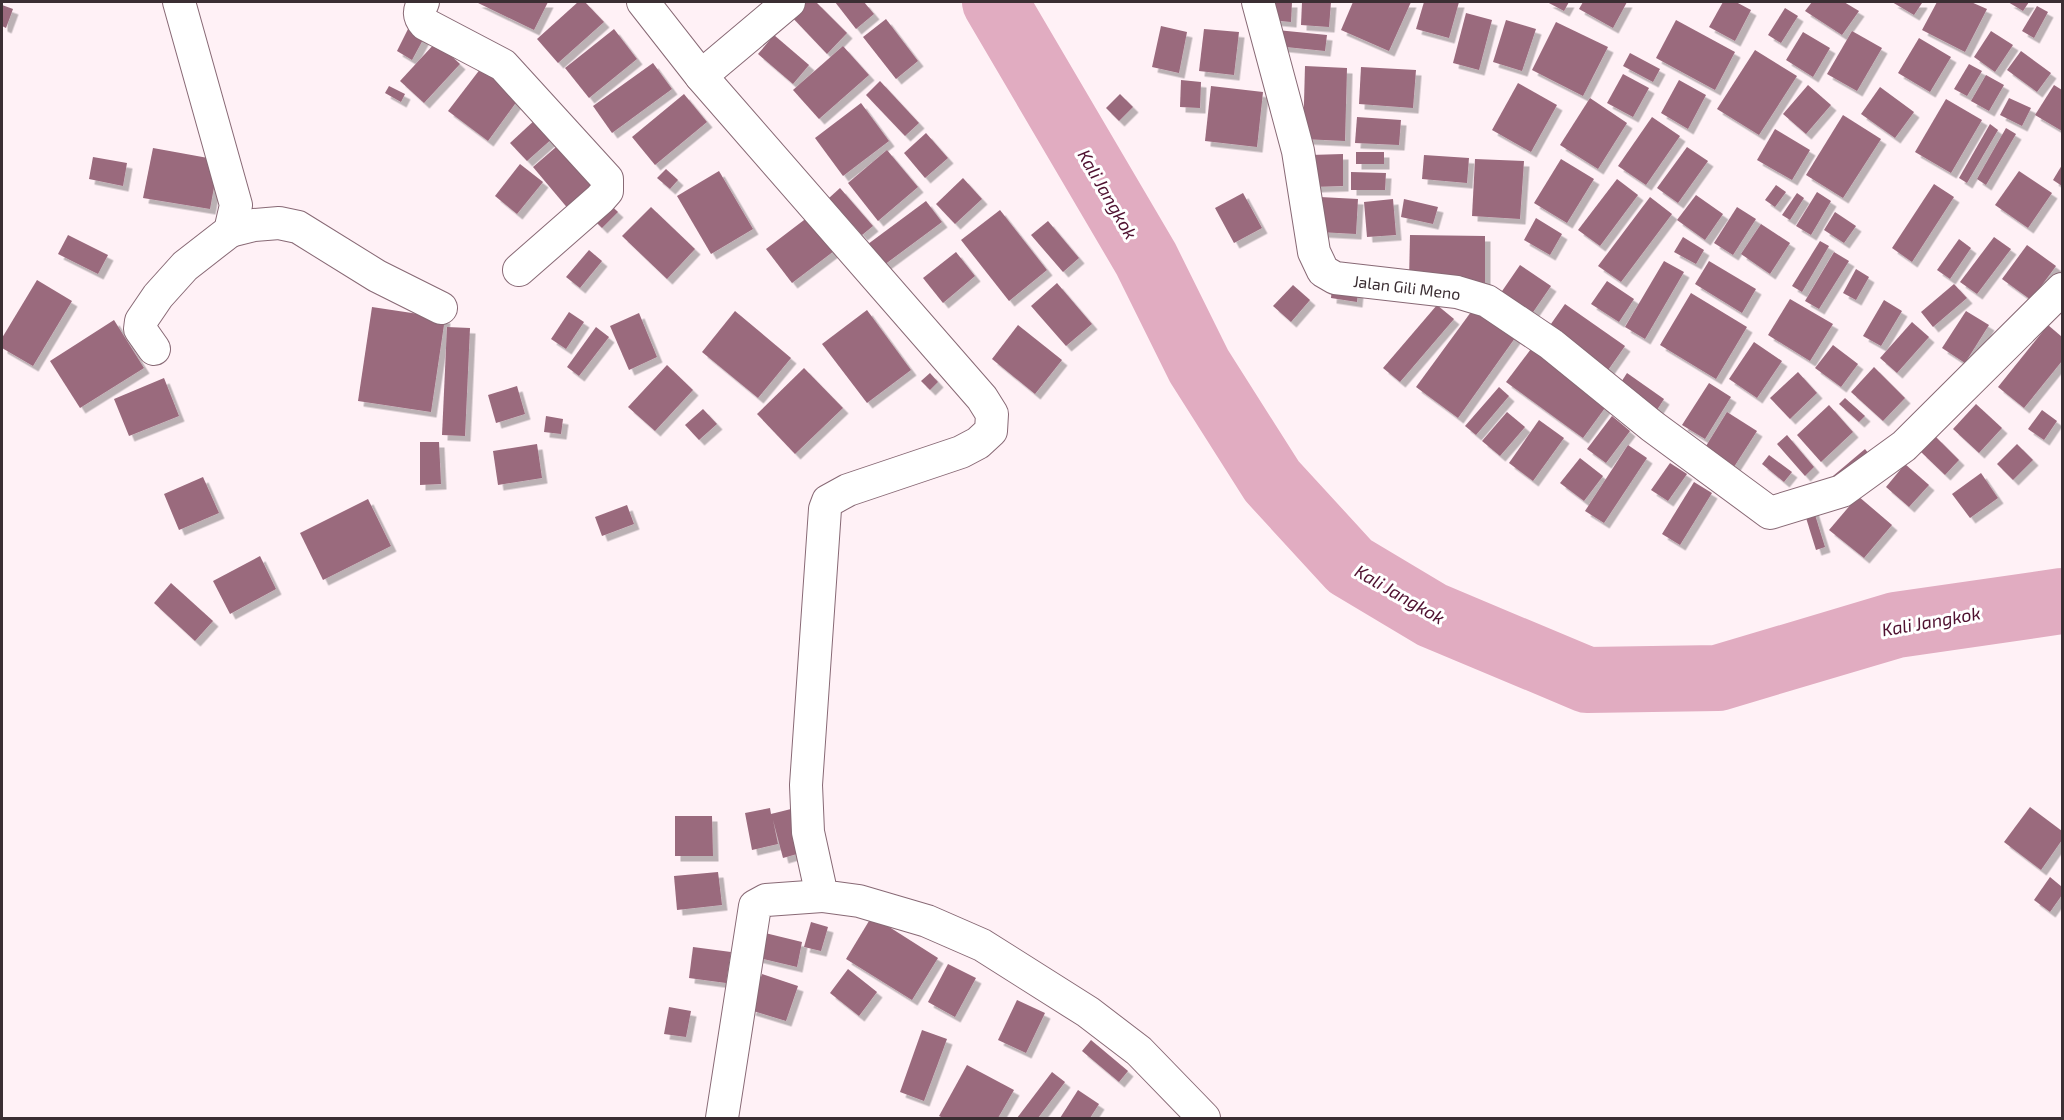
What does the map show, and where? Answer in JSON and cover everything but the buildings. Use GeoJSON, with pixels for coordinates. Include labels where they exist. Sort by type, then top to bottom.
{"type":"FeatureCollection","features":[{"type":"Feature","properties":{"kind":"street"},"geometry":{"type":"LineString","coordinates":[[179,2],[236,195],[236,215],[230,231]]}},
{"type":"Feature","properties":{"kind":"street"},"geometry":{"type":"LineString","coordinates":[[423,2],[419,11],[420,18],[425,24],[502,65],[607,179],[609,185],[600,199],[519,270]]}},
{"type":"Feature","properties":{"kind":"street"},"geometry":{"type":"LineString","coordinates":[[643,2],[701,76],[982,398],[992,414],[991,431],[978,443],[961,452],[848,490],[828,501],[825,509],[806,785],[808,832],[822,896]]}},
{"type":"Feature","properties":{"kind":"street"},"geometry":{"type":"LineString","coordinates":[[701,76],[789,2]]}},
{"type":"Feature","properties":{"kind":"street","name":"Jalan Gili Meno"},"geometry":{"type":"LineString","coordinates":[[1258,2],[1298,151],[1314,252],[1323,271],[1335,278],[1457,292],[1487,301],[1551,344],[1652,426],[1770,513],[1842,491],[1904,446],[2062,289]]}},
{"type":"Feature","properties":{"kind":"street"},"geometry":{"type":"LineString","coordinates":[[154,349],[140,329],[141,321],[158,296],[185,266],[230,231],[254,225],[279,223],[298,227],[377,276],[441,308]]}},
{"type":"Feature","properties":{"kind":"street"},"geometry":{"type":"LineString","coordinates":[[722,1119],[755,906],[766,900],[822,896],[859,901],[904,915],[981,945],[1088,1012],[1139,1051],[1204,1119]]}},
{"type":"Feature","properties":{"kind":"waterway","name":"Kali Jangkok"},"geometry":{"type":"LineString","coordinates":[[995,2],[1146,259],[1199,366],[1272,481],[1350,566],[1432,615],[1587,680],[1718,678],[1896,625],[2062,601]]}}]}
